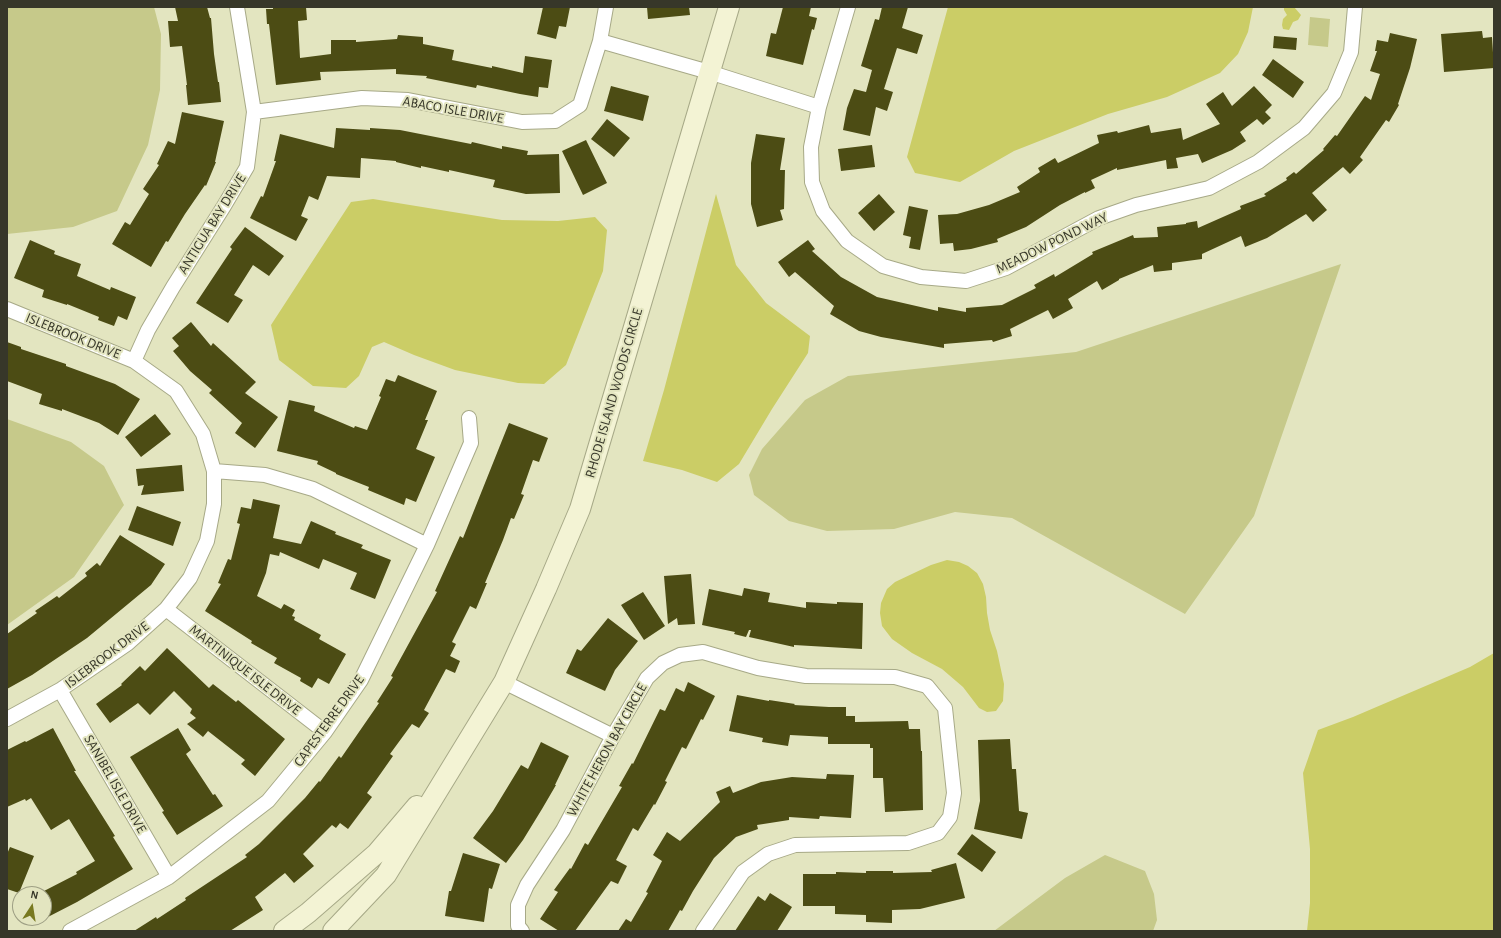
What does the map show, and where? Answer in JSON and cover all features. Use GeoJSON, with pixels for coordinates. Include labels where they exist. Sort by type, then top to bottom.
{"type":"FeatureCollection","features":[{"type":"Feature","properties":{"kind":"street","name":"ANTIGUA BAY DRIVE"},"geometry":{"type":"LineString","coordinates":[[134,361],[148,330],[169,293],[247,167],[254,112],[237,7]]}},
{"type":"Feature","properties":{"kind":"street","name":"ABACO ISLE DRIVE"},"geometry":{"type":"LineString","coordinates":[[254,112],[362,98],[408,100],[522,122],[555,121],[580,105],[600,41],[606,7]]}},
{"type":"Feature","properties":{"kind":"street","name":"RHODE ISLAND WOODS CIRCLE"},"geometry":{"type":"LineString","coordinates":[[333,931],[386,875],[504,682],[546,589],[580,509],[729,7]]}},
{"type":"Feature","properties":{"kind":"street","name":"MEADOW POND WAY"},"geometry":{"type":"LineString","coordinates":[[848,7],[819,107],[811,147],[812,182],[823,211],[847,241],[883,266],[921,277],[966,280],[1006,268],[1099,218],[1136,205],[1209,188],[1258,162],[1304,128],[1334,93],[1351,52],[1355,7]]}},
{"type":"Feature","properties":{"kind":"street"},"geometry":{"type":"LineString","coordinates":[[600,41],[709,72],[819,107]]}},
{"type":"Feature","properties":{"kind":"street","name":"ISLEBROOK DRIVE"},"geometry":{"type":"LineString","coordinates":[[7,309],[134,361],[176,391],[203,434],[214,471],[214,504],[207,541],[190,578],[166,609],[126,644],[60,690],[7,719]]}},
{"type":"Feature","properties":{"kind":"street","name":"CAPESTERRE DRIVE"},"geometry":{"type":"LineString","coordinates":[[70,931],[169,877],[268,801],[324,732],[361,680],[427,545],[471,443],[469,418]]}},
{"type":"Feature","properties":{"kind":"street"},"geometry":{"type":"LineString","coordinates":[[214,471],[265,475],[313,489],[427,545]]}},
{"type":"Feature","properties":{"kind":"street","name":"MARTINIQUE ISLE DRIVE"},"geometry":{"type":"LineString","coordinates":[[166,609],[324,732]]}},
{"type":"Feature","properties":{"kind":"street","name":"WHITE HERON BAY CIRCLE"},"geometry":{"type":"LineString","coordinates":[[522,931],[518,926],[518,905],[527,885],[563,830],[646,678],[663,663],[680,655],[703,652],[758,668],[806,676],[895,677],[927,686],[945,708],[954,793],[950,817],[938,833],[908,843],[795,844],[768,854],[743,872],[703,931]]}},
{"type":"Feature","properties":{"kind":"street"},"geometry":{"type":"LineString","coordinates":[[504,682],[613,736]]}},
{"type":"Feature","properties":{"kind":"street","name":"SANIBEL ISLE DRIVE"},"geometry":{"type":"LineString","coordinates":[[60,690],[169,877]]}},
{"type":"Feature","properties":{"kind":"street","name":"RHODE ISLAND WOODS CIRCLE"},"geometry":{"type":"LineString","coordinates":[[284,931],[308,913],[377,852],[455,762]]}},
{"type":"Feature","properties":{"kind":"green space"},"geometry":{"type":"Polygon","coordinates":[[[7,7],[154,7],[161,34],[160,90],[148,145],[117,211],[73,227],[7,234],[7,7]]]}},
{"type":"Feature","properties":{"kind":"green space"},"geometry":{"type":"Polygon","coordinates":[[[1310,17],[1330,19],[1328,47],[1308,45],[1310,17]]]}},
{"type":"Feature","properties":{"kind":"green space"},"geometry":{"type":"Polygon","coordinates":[[[1341,264],[1254,516],[1185,614],[1012,518],[955,512],[894,529],[827,531],[789,521],[754,495],[749,475],[762,449],[805,400],[848,376],[1076,352],[1341,264]]]}},
{"type":"Feature","properties":{"kind":"green space"},"geometry":{"type":"Polygon","coordinates":[[[7,419],[71,442],[104,466],[124,505],[74,577],[7,625],[7,419]]]}},
{"type":"Feature","properties":{"kind":"green space"},"geometry":{"type":"Polygon","coordinates":[[[1105,855],[1145,871],[1154,894],[1157,920],[1153,931],[994,931],[1065,878],[1105,855]]]}},
{"type":"Feature","properties":{"kind":"shaded area"},"geometry":{"type":"Polygon","coordinates":[[[948,7],[1253,7],[1248,32],[1238,54],[1220,73],[1167,97],[1108,114],[1014,151],[960,182],[915,173],[907,157],[948,7]]]}},
{"type":"Feature","properties":{"kind":"shaded area"},"geometry":{"type":"Polygon","coordinates":[[[1284,7],[1294,7],[1301,15],[1298,20],[1293,22],[1289,30],[1283,29],[1282,25],[1283,19],[1287,15],[1284,7]]]}},
{"type":"Feature","properties":{"kind":"shaded area"},"geometry":{"type":"Polygon","coordinates":[[[716,194],[736,265],[766,303],[810,336],[808,353],[739,464],[717,482],[682,470],[643,461],[664,390],[716,194]]]}},
{"type":"Feature","properties":{"kind":"shaded area"},"geometry":{"type":"Polygon","coordinates":[[[373,199],[502,220],[558,221],[595,217],[607,230],[603,271],[566,365],[544,384],[518,383],[455,370],[384,342],[372,347],[359,376],[346,388],[313,386],[279,360],[271,325],[351,202],[373,199]]]}},
{"type":"Feature","properties":{"kind":"shaded area"},"geometry":{"type":"Polygon","coordinates":[[[947,560],[959,562],[968,566],[977,573],[983,584],[990,630],[997,651],[1004,684],[1003,701],[996,711],[987,712],[979,708],[963,687],[942,669],[912,653],[892,639],[882,626],[880,613],[881,603],[887,589],[895,582],[931,565],[947,560]]]}},
{"type":"Feature","properties":{"kind":"shaded area"},"geometry":{"type":"Polygon","coordinates":[[[1494,653],[1494,931],[1307,931],[1310,903],[1310,849],[1303,773],[1318,730],[1353,717],[1470,667],[1494,653]]]}},
{"type":"Feature","properties":{"kind":"building"},"geometry":{"type":"Polygon","coordinates":[[[175,7],[207,7],[211,18],[214,54],[221,102],[188,105],[182,46],[170,47],[168,21],[178,21],[175,7]]]}},
{"type":"Feature","properties":{"kind":"building"},"geometry":{"type":"Polygon","coordinates":[[[273,7],[306,7],[307,20],[298,21],[300,58],[331,54],[331,40],[356,40],[356,42],[397,39],[398,35],[423,37],[423,44],[454,50],[452,60],[492,68],[492,66],[523,73],[525,56],[552,60],[548,88],[539,87],[538,97],[477,85],[476,88],[426,78],[427,76],[396,74],[396,69],[320,72],[321,80],[276,85],[266,9],[273,9],[273,7]]]}},
{"type":"Feature","properties":{"kind":"building"},"geometry":{"type":"Polygon","coordinates":[[[543,7],[570,7],[566,27],[559,26],[556,39],[537,34],[543,7]]]}},
{"type":"Feature","properties":{"kind":"building"},"geometry":{"type":"Polygon","coordinates":[[[647,7],[689,7],[690,15],[648,19],[647,7]]]}},
{"type":"Feature","properties":{"kind":"building"},"geometry":{"type":"Polygon","coordinates":[[[783,7],[811,7],[809,16],[817,18],[814,30],[812,29],[803,65],[766,56],[771,33],[776,34],[783,7]]]}},
{"type":"Feature","properties":{"kind":"building"},"geometry":{"type":"Polygon","coordinates":[[[882,7],[908,7],[902,28],[923,35],[917,54],[897,48],[884,89],[893,92],[887,111],[876,107],[870,136],[843,130],[847,108],[854,89],[866,92],[872,70],[861,66],[875,19],[879,20],[882,7]]]}},
{"type":"Feature","properties":{"kind":"building"},"geometry":{"type":"Polygon","coordinates":[[[1482,31],[1483,38],[1492,37],[1494,68],[1444,72],[1441,34],[1482,31]]]}},
{"type":"Feature","properties":{"kind":"building"},"geometry":{"type":"Polygon","coordinates":[[[1390,33],[1417,39],[1410,68],[1398,104],[1399,105],[1389,122],[1386,120],[1360,157],[1363,160],[1350,174],[1343,167],[1312,193],[1327,210],[1313,222],[1306,214],[1267,238],[1245,247],[1241,236],[1202,254],[1202,259],[1172,263],[1172,270],[1154,272],[1153,265],[1119,279],[1102,290],[1097,281],[1068,299],[1073,308],[1053,319],[1048,310],[1010,329],[1012,336],[993,342],[992,340],[944,344],[944,348],[881,337],[859,331],[830,314],[834,306],[795,272],[789,277],[778,262],[808,240],[815,249],[812,251],[841,277],[877,297],[938,311],[938,307],[966,312],[966,308],[1002,305],[1036,288],[1034,285],[1054,274],[1055,277],[1093,254],[1092,252],[1133,235],[1134,238],[1158,237],[1157,227],[1186,224],[1197,221],[1198,228],[1241,209],[1240,206],[1266,196],[1264,194],[1287,180],[1286,178],[1294,172],[1296,174],[1324,150],[1323,149],[1335,135],[1337,136],[1365,96],[1371,100],[1380,74],[1370,71],[1377,51],[1375,51],[1377,40],[1388,42],[1390,33]]]}},
{"type":"Feature","properties":{"kind":"building"},"geometry":{"type":"Polygon","coordinates":[[[1274,36],[1297,38],[1296,50],[1273,48],[1274,36]]]}},
{"type":"Feature","properties":{"kind":"building"},"geometry":{"type":"Polygon","coordinates":[[[1273,59],[1304,82],[1293,98],[1262,75],[1273,59]]]}},
{"type":"Feature","properties":{"kind":"building"},"geometry":{"type":"Polygon","coordinates":[[[611,86],[649,96],[643,121],[604,111],[611,86]]]}},
{"type":"Feature","properties":{"kind":"building"},"geometry":{"type":"Polygon","coordinates":[[[1254,86],[1272,105],[1265,112],[1271,118],[1263,125],[1257,119],[1240,132],[1246,141],[1232,150],[1202,163],[1198,154],[1176,158],[1178,168],[1167,169],[1166,160],[1117,170],[1117,168],[1091,180],[1095,188],[1060,205],[1026,227],[997,239],[998,242],[971,249],[954,251],[953,243],[940,244],[938,215],[957,214],[989,205],[1020,192],[1017,187],[1040,172],[1038,168],[1055,158],[1058,163],[1099,143],[1097,135],[1117,131],[1118,133],[1149,125],[1151,133],[1181,128],[1183,140],[1220,124],[1206,104],[1223,92],[1232,106],[1254,86]]]}},
{"type":"Feature","properties":{"kind":"building"},"geometry":{"type":"Polygon","coordinates":[[[182,112],[224,121],[216,162],[206,186],[205,185],[185,214],[168,242],[166,241],[151,267],[112,244],[125,222],[130,225],[149,194],[143,189],[159,165],[157,164],[168,141],[175,144],[182,112]]]}},
{"type":"Feature","properties":{"kind":"building"},"geometry":{"type":"Polygon","coordinates":[[[607,119],[630,138],[614,157],[591,139],[607,119]]]}},
{"type":"Feature","properties":{"kind":"building"},"geometry":{"type":"Polygon","coordinates":[[[336,128],[400,130],[471,144],[472,142],[502,149],[502,146],[528,151],[527,155],[559,154],[560,193],[526,194],[493,187],[495,180],[449,170],[449,172],[421,166],[421,168],[396,161],[361,158],[360,178],[327,176],[318,200],[309,196],[301,216],[308,219],[296,241],[250,218],[261,196],[263,197],[276,161],[274,161],[280,134],[334,148],[336,128]]]}},
{"type":"Feature","properties":{"kind":"building"},"geometry":{"type":"Polygon","coordinates":[[[756,134],[785,138],[780,170],[785,170],[784,209],[780,210],[783,220],[757,227],[751,204],[751,163],[756,134]]]}},
{"type":"Feature","properties":{"kind":"building"},"geometry":{"type":"Polygon","coordinates":[[[586,140],[607,183],[583,195],[562,151],[586,140]]]}},
{"type":"Feature","properties":{"kind":"building"},"geometry":{"type":"Polygon","coordinates":[[[872,145],[875,167],[841,171],[838,149],[872,145]]]}},
{"type":"Feature","properties":{"kind":"building"},"geometry":{"type":"Polygon","coordinates":[[[879,194],[895,212],[874,231],[858,213],[879,194]]]}},
{"type":"Feature","properties":{"kind":"building"},"geometry":{"type":"Polygon","coordinates":[[[909,206],[928,210],[920,250],[909,248],[911,237],[903,235],[909,206]]]}},
{"type":"Feature","properties":{"kind":"building"},"geometry":{"type":"Polygon","coordinates":[[[245,227],[284,256],[269,276],[253,265],[234,295],[243,300],[228,323],[196,303],[232,249],[230,247],[245,227]]]}},
{"type":"Feature","properties":{"kind":"building"},"geometry":{"type":"Polygon","coordinates":[[[30,240],[55,251],[54,254],[81,264],[77,276],[110,290],[111,287],[136,297],[127,320],[118,316],[114,326],[98,320],[99,317],[67,304],[42,297],[44,290],[14,278],[30,240]]]}},
{"type":"Feature","properties":{"kind":"building"},"geometry":{"type":"Polygon","coordinates":[[[191,322],[211,346],[213,343],[256,382],[245,393],[278,417],[255,448],[235,433],[242,423],[209,393],[212,390],[190,371],[173,351],[179,346],[172,338],[191,322]]]}},
{"type":"Feature","properties":{"kind":"building"},"geometry":{"type":"Polygon","coordinates":[[[7,342],[21,347],[21,349],[66,364],[66,366],[115,384],[140,399],[118,435],[99,423],[62,409],[62,411],[39,404],[42,394],[7,381],[7,342]]]}},
{"type":"Feature","properties":{"kind":"building"},"geometry":{"type":"Polygon","coordinates":[[[398,375],[437,391],[425,420],[428,420],[416,449],[435,457],[416,502],[406,498],[404,505],[368,490],[369,487],[336,474],[317,464],[318,461],[277,451],[289,400],[315,406],[314,411],[354,428],[355,426],[367,430],[381,397],[379,396],[386,379],[395,382],[398,375]]]}},
{"type":"Feature","properties":{"kind":"building"},"geometry":{"type":"Polygon","coordinates":[[[155,414],[171,434],[141,457],[125,437],[155,414]]]}},
{"type":"Feature","properties":{"kind":"building"},"geometry":{"type":"Polygon","coordinates":[[[509,423],[548,438],[539,462],[533,460],[521,494],[524,495],[514,519],[511,518],[476,609],[470,606],[452,642],[456,644],[450,656],[460,661],[455,673],[446,669],[424,710],[429,713],[419,728],[412,724],[390,754],[393,756],[367,793],[372,797],[348,829],[340,823],[336,828],[332,825],[303,854],[314,866],[294,883],[285,873],[255,897],[263,910],[230,931],[134,931],[156,917],[157,919],[186,900],[185,898],[247,857],[245,855],[259,844],[305,798],[319,781],[320,782],[339,756],[341,758],[379,703],[377,702],[393,677],[391,676],[437,592],[435,591],[460,536],[463,538],[509,423]]]}},
{"type":"Feature","properties":{"kind":"building"},"geometry":{"type":"Polygon","coordinates":[[[182,465],[184,491],[141,495],[144,485],[138,486],[136,469],[182,465]]]}},
{"type":"Feature","properties":{"kind":"building"},"geometry":{"type":"Polygon","coordinates":[[[253,499],[280,505],[273,538],[301,544],[311,521],[336,532],[335,534],[363,545],[361,548],[391,560],[375,599],[350,589],[357,573],[323,559],[319,569],[280,552],[279,556],[270,554],[266,573],[257,596],[281,609],[284,604],[295,610],[292,616],[295,617],[294,620],[321,635],[319,639],[346,654],[329,684],[318,678],[312,688],[300,681],[301,678],[274,663],[277,658],[251,643],[252,641],[205,611],[221,584],[218,583],[228,559],[231,560],[240,524],[237,523],[241,507],[251,509],[253,499]]]}},
{"type":"Feature","properties":{"kind":"building"},"geometry":{"type":"Polygon","coordinates":[[[137,506],[181,522],[173,546],[128,530],[137,506]]]}},
{"type":"Feature","properties":{"kind":"building"},"geometry":{"type":"Polygon","coordinates":[[[120,535],[165,564],[151,585],[87,638],[32,675],[7,689],[7,634],[37,613],[35,611],[57,596],[59,598],[87,576],[85,573],[97,563],[100,566],[120,535]]]}},
{"type":"Feature","properties":{"kind":"building"},"geometry":{"type":"Polygon","coordinates":[[[691,574],[695,624],[678,625],[677,618],[668,624],[664,576],[691,574]]]}},
{"type":"Feature","properties":{"kind":"building"},"geometry":{"type":"Polygon","coordinates":[[[744,588],[770,593],[768,602],[806,608],[806,602],[837,604],[837,602],[863,603],[862,649],[794,645],[794,647],[749,637],[751,630],[749,630],[746,637],[734,634],[735,632],[702,625],[709,589],[742,596],[744,588]]]}},
{"type":"Feature","properties":{"kind":"building"},"geometry":{"type":"Polygon","coordinates":[[[643,592],[665,626],[644,640],[621,605],[643,592]]]}},
{"type":"Feature","properties":{"kind":"building"},"geometry":{"type":"Polygon","coordinates":[[[608,618],[638,641],[615,670],[605,691],[566,673],[577,649],[581,651],[608,618]]]}},
{"type":"Feature","properties":{"kind":"building"},"geometry":{"type":"Polygon","coordinates":[[[167,648],[209,688],[213,684],[236,702],[238,700],[285,739],[255,776],[241,764],[245,760],[208,731],[203,737],[187,724],[196,718],[190,713],[192,709],[174,691],[150,715],[138,703],[110,723],[96,704],[122,685],[121,684],[140,666],[145,671],[167,648]]]}},
{"type":"Feature","properties":{"kind":"building"},"geometry":{"type":"Polygon","coordinates":[[[688,682],[715,696],[703,720],[701,719],[686,749],[682,747],[655,805],[654,804],[638,831],[633,828],[616,860],[627,866],[618,884],[611,881],[575,931],[559,931],[540,919],[558,892],[554,890],[570,868],[571,869],[585,843],[588,845],[622,787],[619,786],[632,763],[633,764],[660,709],[665,711],[676,688],[684,692],[688,682]]]}},
{"type":"Feature","properties":{"kind":"building"},"geometry":{"type":"Polygon","coordinates":[[[737,695],[795,704],[794,705],[846,707],[846,716],[855,716],[855,722],[908,721],[909,729],[920,729],[923,810],[885,812],[883,778],[873,778],[873,748],[870,748],[870,744],[828,744],[828,737],[790,735],[788,746],[762,742],[763,738],[729,731],[737,695]]]}},
{"type":"Feature","properties":{"kind":"building"},"geometry":{"type":"Polygon","coordinates":[[[53,728],[76,771],[74,771],[115,836],[113,837],[133,869],[52,915],[52,887],[77,874],[76,872],[95,861],[69,819],[51,830],[31,798],[7,807],[7,750],[25,741],[26,742],[53,728]]]}},
{"type":"Feature","properties":{"kind":"building"},"geometry":{"type":"Polygon","coordinates":[[[178,728],[191,750],[186,754],[213,795],[215,794],[223,806],[177,835],[162,812],[164,811],[130,757],[178,728]]]}},
{"type":"Feature","properties":{"kind":"building"},"geometry":{"type":"Polygon","coordinates":[[[1010,739],[1012,769],[1016,769],[1019,811],[1028,813],[1022,839],[974,829],[980,801],[978,740],[1010,739]]]}},
{"type":"Feature","properties":{"kind":"building"},"geometry":{"type":"Polygon","coordinates":[[[541,742],[569,756],[556,785],[542,809],[523,840],[506,863],[473,838],[493,811],[521,765],[528,769],[541,742]]]}},
{"type":"Feature","properties":{"kind":"building"},"geometry":{"type":"Polygon","coordinates":[[[827,774],[854,775],[851,818],[820,816],[819,819],[789,817],[789,820],[757,825],[758,829],[736,837],[714,858],[668,931],[618,931],[626,919],[631,922],[648,893],[646,892],[662,861],[653,855],[667,832],[680,841],[720,802],[716,792],[730,786],[733,793],[761,782],[792,777],[826,779],[827,774]]]}},
{"type":"Feature","properties":{"kind":"building"},"geometry":{"type":"Polygon","coordinates":[[[972,834],[996,852],[982,872],[957,854],[972,834]]]}},
{"type":"Feature","properties":{"kind":"building"},"geometry":{"type":"Polygon","coordinates":[[[10,847],[34,856],[22,886],[12,886],[12,891],[7,889],[7,854],[10,847]]]}},
{"type":"Feature","properties":{"kind":"building"},"geometry":{"type":"Polygon","coordinates":[[[463,853],[500,864],[492,889],[489,888],[484,922],[445,916],[449,891],[451,891],[463,853]]]}},
{"type":"Feature","properties":{"kind":"building"},"geometry":{"type":"Polygon","coordinates":[[[956,863],[965,898],[920,909],[892,910],[892,923],[866,922],[866,915],[835,914],[835,906],[803,906],[803,874],[836,874],[836,872],[866,873],[866,871],[893,871],[893,873],[932,872],[931,870],[956,863]]]}},
{"type":"Feature","properties":{"kind":"building"},"geometry":{"type":"Polygon","coordinates":[[[770,893],[792,907],[777,931],[735,931],[758,896],[765,901],[770,893]]]}}]}
